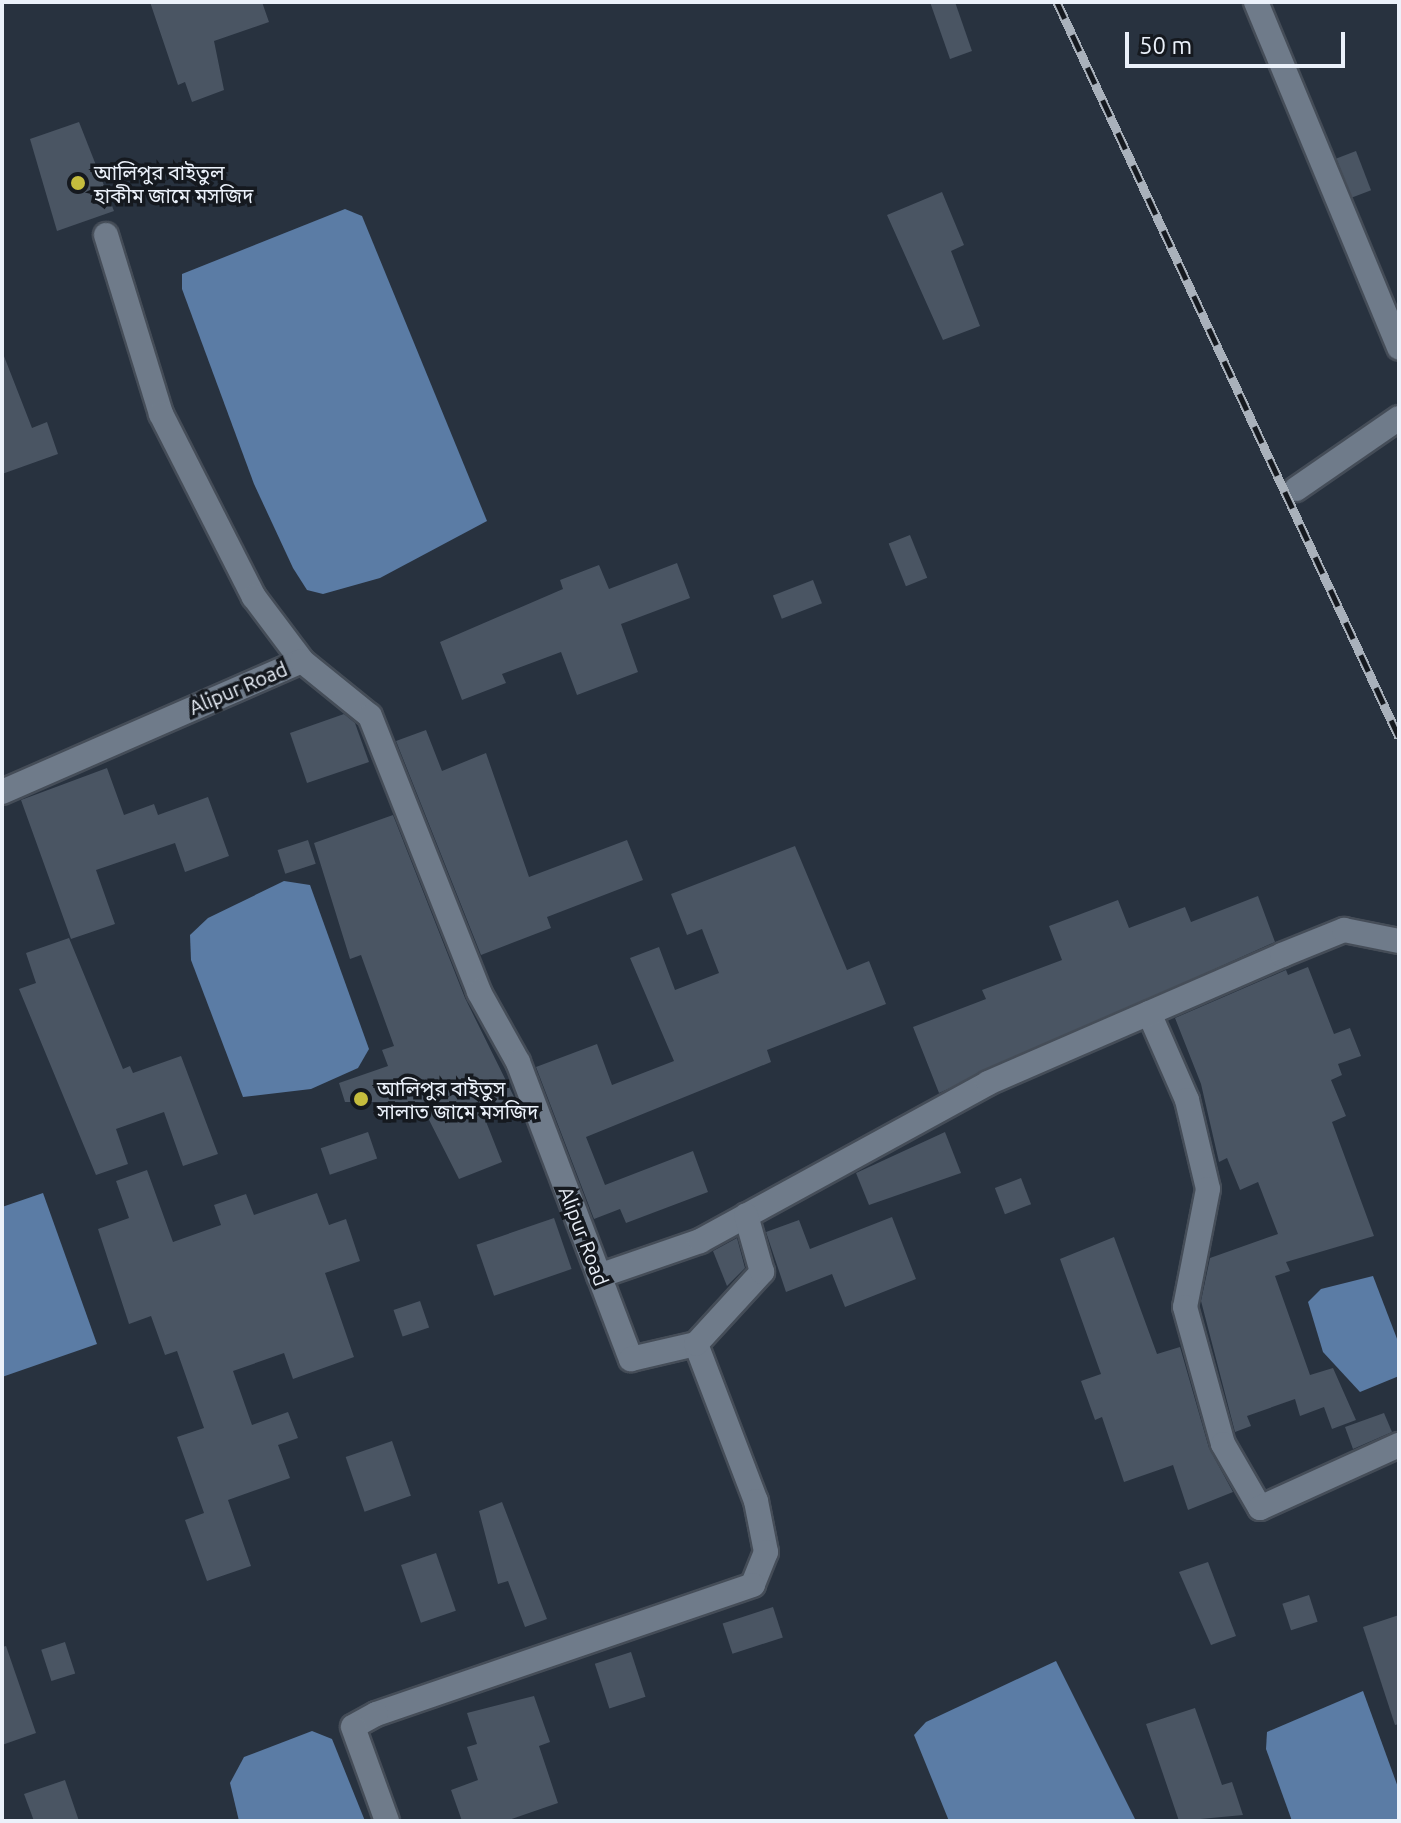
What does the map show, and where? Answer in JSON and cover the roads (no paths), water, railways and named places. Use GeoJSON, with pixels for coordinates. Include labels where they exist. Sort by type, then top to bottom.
{"type":"FeatureCollection","features":[{"type":"Feature","properties":{"kind":"street"},"geometry":{"type":"LineString","coordinates":[[1256,2],[1399,348]]}},
{"type":"Feature","properties":{"kind":"street"},"geometry":{"type":"LineString","coordinates":[[106,235],[161,414],[254,597],[302,661]]}},
{"type":"Feature","properties":{"kind":"street"},"geometry":{"type":"LineString","coordinates":[[1296,489],[1399,418]]}},
{"type":"Feature","properties":{"kind":"street","name":"Alipur Road"},"geometry":{"type":"LineString","coordinates":[[2,792],[302,661],[370,716],[479,992],[518,1062],[631,1359],[696,1344]]}},
{"type":"Feature","properties":{"kind":"street"},"geometry":{"type":"LineString","coordinates":[[599,1276],[700,1241],[988,1083],[1344,930],[1399,941]]}},
{"type":"Feature","properties":{"kind":"street"},"geometry":{"type":"LineString","coordinates":[[1149,1013],[1187,1100],[1208,1189],[1185,1307],[1230,1457],[1260,1508],[1399,1445]]}},
{"type":"Feature","properties":{"kind":"street"},"geometry":{"type":"LineString","coordinates":[[387,1821],[353,1727],[376,1714],[753,1585],[766,1552],[756,1501],[696,1344],[762,1272],[746,1215]]}},
{"type":"Feature","properties":{"kind":"water"},"geometry":{"type":"Polygon","coordinates":[[[345,209],[362,216],[487,521],[380,578],[323,594],[307,590],[293,568],[254,484],[182,289],[182,274],[345,209]]]}},
{"type":"Feature","properties":{"kind":"water"},"geometry":{"type":"Polygon","coordinates":[[[284,881],[310,885],[369,1049],[358,1068],[311,1089],[243,1097],[191,960],[190,935],[208,918],[284,881]]]}},
{"type":"Feature","properties":{"kind":"water"},"geometry":{"type":"Polygon","coordinates":[[[43,1193],[97,1344],[2,1377],[2,1207],[43,1193]]]}},
{"type":"Feature","properties":{"kind":"water"},"geometry":{"type":"Polygon","coordinates":[[[1373,1276],[1399,1344],[1399,1376],[1360,1392],[1323,1352],[1308,1302],[1321,1289],[1373,1276]]]}},
{"type":"Feature","properties":{"kind":"water"},"geometry":{"type":"Polygon","coordinates":[[[1056,1661],[1136,1821],[949,1821],[914,1735],[926,1722],[1056,1661]]]}},
{"type":"Feature","properties":{"kind":"water"},"geometry":{"type":"Polygon","coordinates":[[[1363,1691],[1399,1790],[1399,1821],[1292,1821],[1266,1749],[1267,1732],[1363,1691]]]}},
{"type":"Feature","properties":{"kind":"water"},"geometry":{"type":"Polygon","coordinates":[[[312,1731],[332,1739],[365,1821],[239,1821],[230,1783],[244,1757],[312,1731]]]}},
{"type":"Feature","properties":{"kind":"railway"},"geometry":{"type":"LineString","coordinates":[[1057,2],[1399,737]]}},
{"type":"Feature","properties":{"kind":"place","name":"আলিপুর বাইতুল হাকীম জামে মসজিদ"},"geometry":{"type":"Point","coordinates":[78,183]}},
{"type":"Feature","properties":{"kind":"place","name":"আলিপুর বাইতুস সালাত জামে মসজিদ"},"geometry":{"type":"Point","coordinates":[361,1099]}}]}
